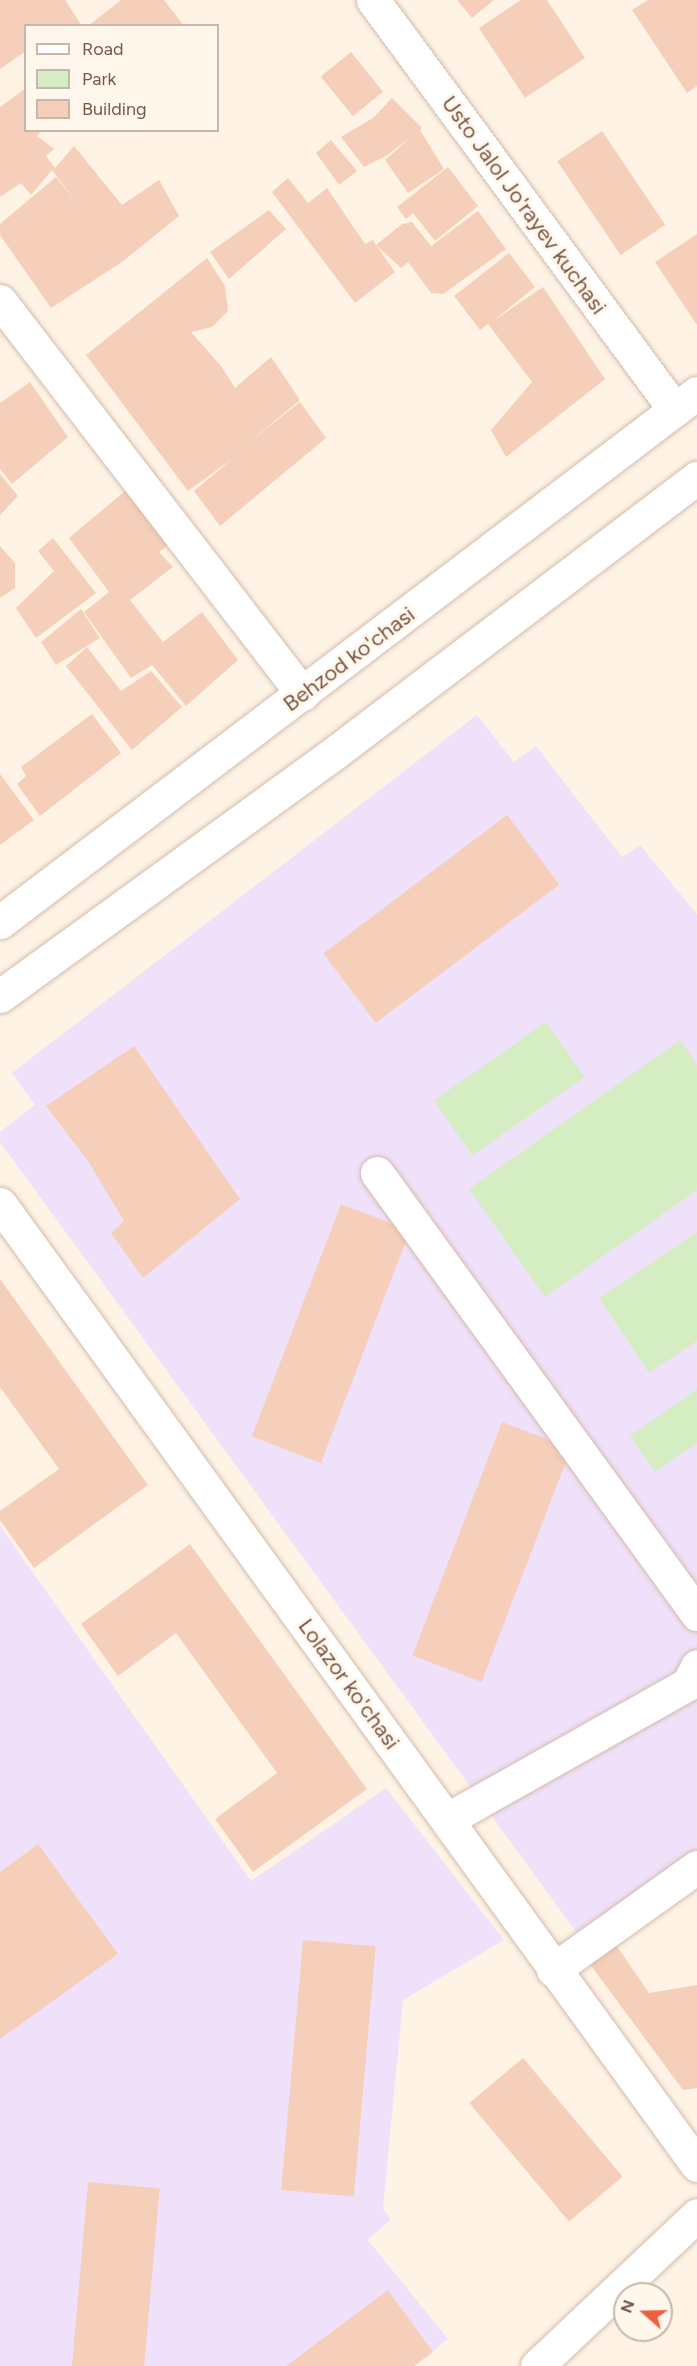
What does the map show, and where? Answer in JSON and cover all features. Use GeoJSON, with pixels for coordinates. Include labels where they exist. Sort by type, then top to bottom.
{"type":"FeatureCollection","features":[{"type":"Feature","properties":{"kind":"street","name":"Usto Jalol Jo'rayev kuchasi"},"geometry":{"type":"LineString","coordinates":[[373,0],[686,401]]}},
{"type":"Feature","properties":{"kind":"street"},"geometry":{"type":"LineString","coordinates":[[0,301],[303,694]]}},
{"type":"Feature","properties":{"kind":"street","name":"Behzod ko'chasi"},"geometry":{"type":"LineString","coordinates":[[0,922],[686,401]]}},
{"type":"Feature","properties":{"kind":"street"},"geometry":{"type":"LineString","coordinates":[[0,996],[337,751],[697,478]]}},
{"type":"Feature","properties":{"kind":"street"},"geometry":{"type":"LineString","coordinates":[[377,1173],[697,1614]]}},
{"type":"Feature","properties":{"kind":"street","name":"Lolazor ko'chasi"},"geometry":{"type":"LineString","coordinates":[[0,1204],[448,1819],[553,1970],[697,2165]]}},
{"type":"Feature","properties":{"kind":"street"},"geometry":{"type":"LineString","coordinates":[[448,1819],[688,1684],[697,1666]]}},
{"type":"Feature","properties":{"kind":"street"},"geometry":{"type":"LineString","coordinates":[[553,1970],[697,1867]]}},
{"type":"Feature","properties":{"kind":"street"},"geometry":{"type":"LineString","coordinates":[[537,2366],[697,2215]]}},
{"type":"Feature","properties":{"kind":"shaded area"},"geometry":{"type":"Polygon","coordinates":[[[477,715],[514,762],[536,746],[622,857],[640,845],[697,914],[697,1849],[577,1933],[0,1142],[0,1132],[35,1105],[12,1073],[477,715]]]}},
{"type":"Feature","properties":{"kind":"shaded area"},"geometry":{"type":"Polygon","coordinates":[[[0,1526],[251,1881],[386,1788],[504,1940],[403,2000],[383,2209],[391,2219],[368,2240],[448,2339],[415,2366],[0,2366],[0,1526]]]}},
{"type":"Feature","properties":{"kind":"green space"},"geometry":{"type":"Polygon","coordinates":[[[546,1022],[584,1077],[472,1155],[434,1101],[546,1022]]]}},
{"type":"Feature","properties":{"kind":"green space"},"geometry":{"type":"Polygon","coordinates":[[[680,1040],[697,1064],[697,1190],[545,1297],[469,1189],[680,1040]]]}},
{"type":"Feature","properties":{"kind":"green space"},"geometry":{"type":"Polygon","coordinates":[[[697,1232],[697,1341],[649,1373],[599,1298],[697,1232]]]}},
{"type":"Feature","properties":{"kind":"green space"},"geometry":{"type":"Polygon","coordinates":[[[697,1389],[697,1443],[655,1472],[630,1436],[697,1389]]]}},
{"type":"Feature","properties":{"kind":"building"},"geometry":{"type":"Polygon","coordinates":[[[0,0],[65,0],[81,24],[24,24],[24,52],[0,69],[0,0]]]}},
{"type":"Feature","properties":{"kind":"building"},"geometry":{"type":"Polygon","coordinates":[[[121,0],[164,0],[182,24],[91,24],[121,0]]]}},
{"type":"Feature","properties":{"kind":"building"},"geometry":{"type":"Polygon","coordinates":[[[457,0],[494,0],[472,18],[457,0]]]}},
{"type":"Feature","properties":{"kind":"building"},"geometry":{"type":"Polygon","coordinates":[[[521,0],[547,0],[585,58],[525,98],[479,28],[521,0]]]}},
{"type":"Feature","properties":{"kind":"building"},"geometry":{"type":"Polygon","coordinates":[[[648,0],[697,0],[697,86],[687,93],[632,10],[648,0]]]}},
{"type":"Feature","properties":{"kind":"building"},"geometry":{"type":"Polygon","coordinates":[[[351,52],[383,92],[353,116],[321,77],[351,52]]]}},
{"type":"Feature","properties":{"kind":"building"},"geometry":{"type":"Polygon","coordinates":[[[24,89],[24,132],[40,132],[37,136],[54,149],[46,156],[55,168],[74,146],[122,205],[159,180],[179,216],[122,262],[51,308],[0,235],[0,224],[56,177],[75,200],[52,170],[31,195],[21,183],[0,197],[0,107],[24,89]]]}},
{"type":"Feature","properties":{"kind":"building"},"geometry":{"type":"Polygon","coordinates":[[[392,98],[422,128],[420,130],[444,169],[408,193],[385,160],[410,138],[386,156],[364,167],[341,137],[373,118],[392,98]]]}},
{"type":"Feature","properties":{"kind":"building"},"geometry":{"type":"Polygon","coordinates":[[[602,131],[665,225],[620,255],[557,161],[602,131]]]}},
{"type":"Feature","properties":{"kind":"building"},"geometry":{"type":"Polygon","coordinates":[[[331,140],[357,171],[339,185],[316,153],[331,140]]]}},
{"type":"Feature","properties":{"kind":"building"},"geometry":{"type":"Polygon","coordinates":[[[448,167],[478,206],[435,241],[413,213],[406,219],[397,207],[448,167]]]}},
{"type":"Feature","properties":{"kind":"building"},"geometry":{"type":"Polygon","coordinates":[[[288,178],[308,203],[327,188],[365,244],[373,240],[395,272],[355,303],[272,192],[288,178]]]}},
{"type":"Feature","properties":{"kind":"building"},"geometry":{"type":"Polygon","coordinates":[[[269,210],[286,229],[229,279],[210,252],[269,210]]]}},
{"type":"Feature","properties":{"kind":"building"},"geometry":{"type":"Polygon","coordinates":[[[478,211],[506,249],[443,294],[431,293],[408,262],[401,268],[376,245],[402,224],[412,222],[431,246],[478,211]]]}},
{"type":"Feature","properties":{"kind":"building"},"geometry":{"type":"Polygon","coordinates":[[[697,234],[697,325],[655,262],[697,234]]]}},
{"type":"Feature","properties":{"kind":"building"},"geometry":{"type":"Polygon","coordinates":[[[509,253],[535,287],[493,321],[543,287],[605,379],[506,457],[491,430],[532,382],[488,324],[480,330],[454,296],[509,253]]]}},
{"type":"Feature","properties":{"kind":"building"},"geometry":{"type":"Polygon","coordinates":[[[207,258],[225,286],[228,311],[212,327],[191,332],[221,366],[235,388],[271,357],[300,400],[248,443],[300,402],[326,438],[220,526],[194,491],[232,459],[188,491],[86,355],[207,258]]]}},
{"type":"Feature","properties":{"kind":"building"},"geometry":{"type":"Polygon","coordinates":[[[30,382],[68,437],[12,484],[0,469],[0,403],[30,382]]]}},
{"type":"Feature","properties":{"kind":"building"},"geometry":{"type":"Polygon","coordinates":[[[0,474],[18,496],[0,515],[0,474]]]}},
{"type":"Feature","properties":{"kind":"building"},"geometry":{"type":"Polygon","coordinates":[[[131,486],[173,541],[159,552],[173,567],[130,600],[163,642],[202,612],[238,660],[186,706],[152,665],[131,678],[84,612],[109,592],[69,538],[131,486]]]}},
{"type":"Feature","properties":{"kind":"building"},"geometry":{"type":"Polygon","coordinates":[[[53,538],[96,593],[36,638],[16,608],[54,571],[38,551],[53,538]]]}},
{"type":"Feature","properties":{"kind":"building"},"geometry":{"type":"Polygon","coordinates":[[[0,546],[15,563],[15,588],[0,598],[0,546]]]}},
{"type":"Feature","properties":{"kind":"building"},"geometry":{"type":"Polygon","coordinates":[[[81,609],[100,638],[56,665],[41,642],[81,609]]]}},
{"type":"Feature","properties":{"kind":"building"},"geometry":{"type":"Polygon","coordinates":[[[87,647],[121,691],[151,671],[182,707],[132,750],[66,666],[87,647]]]}},
{"type":"Feature","properties":{"kind":"building"},"geometry":{"type":"Polygon","coordinates":[[[92,714],[121,753],[40,816],[17,784],[26,776],[21,767],[92,714]]]}},
{"type":"Feature","properties":{"kind":"building"},"geometry":{"type":"Polygon","coordinates":[[[0,774],[34,820],[0,845],[0,774]]]}},
{"type":"Feature","properties":{"kind":"building"},"geometry":{"type":"Polygon","coordinates":[[[507,815],[559,884],[376,1023],[323,953],[507,815]]]}},
{"type":"Feature","properties":{"kind":"building"},"geometry":{"type":"Polygon","coordinates":[[[134,1046],[240,1199],[143,1278],[111,1233],[124,1221],[88,1161],[46,1106],[134,1046]]]}},
{"type":"Feature","properties":{"kind":"building"},"geometry":{"type":"Polygon","coordinates":[[[341,1204],[410,1231],[321,1463],[252,1436],[341,1204]]]}},
{"type":"Feature","properties":{"kind":"building"},"geometry":{"type":"Polygon","coordinates":[[[0,1279],[148,1485],[34,1568],[0,1520],[0,1511],[59,1469],[0,1387],[0,1279]]]}},
{"type":"Feature","properties":{"kind":"building"},"geometry":{"type":"Polygon","coordinates":[[[502,1422],[571,1449],[481,1682],[412,1655],[502,1422]]]}},
{"type":"Feature","properties":{"kind":"building"},"geometry":{"type":"Polygon","coordinates":[[[190,1544],[367,1789],[253,1872],[215,1819],[277,1773],[176,1633],[118,1676],[81,1624],[190,1544]]]}},
{"type":"Feature","properties":{"kind":"building"},"geometry":{"type":"Polygon","coordinates":[[[38,1844],[118,1954],[0,2039],[0,1872],[38,1844]]]}},
{"type":"Feature","properties":{"kind":"building"},"geometry":{"type":"Polygon","coordinates":[[[303,1940],[376,1946],[354,2196],[281,2190],[303,1940]]]}},
{"type":"Feature","properties":{"kind":"building"},"geometry":{"type":"Polygon","coordinates":[[[614,1942],[649,1993],[697,1985],[697,2088],[683,2090],[586,1959],[614,1942]]]}},
{"type":"Feature","properties":{"kind":"building"},"geometry":{"type":"Polygon","coordinates":[[[523,2058],[623,2177],[569,2222],[469,2103],[523,2058]]]}},
{"type":"Feature","properties":{"kind":"building"},"geometry":{"type":"Polygon","coordinates":[[[88,2182],[160,2188],[144,2366],[72,2366],[88,2182]]]}},
{"type":"Feature","properties":{"kind":"building"},"geometry":{"type":"Polygon","coordinates":[[[388,2290],[433,2352],[414,2366],[286,2366],[388,2290]]]}}]}
